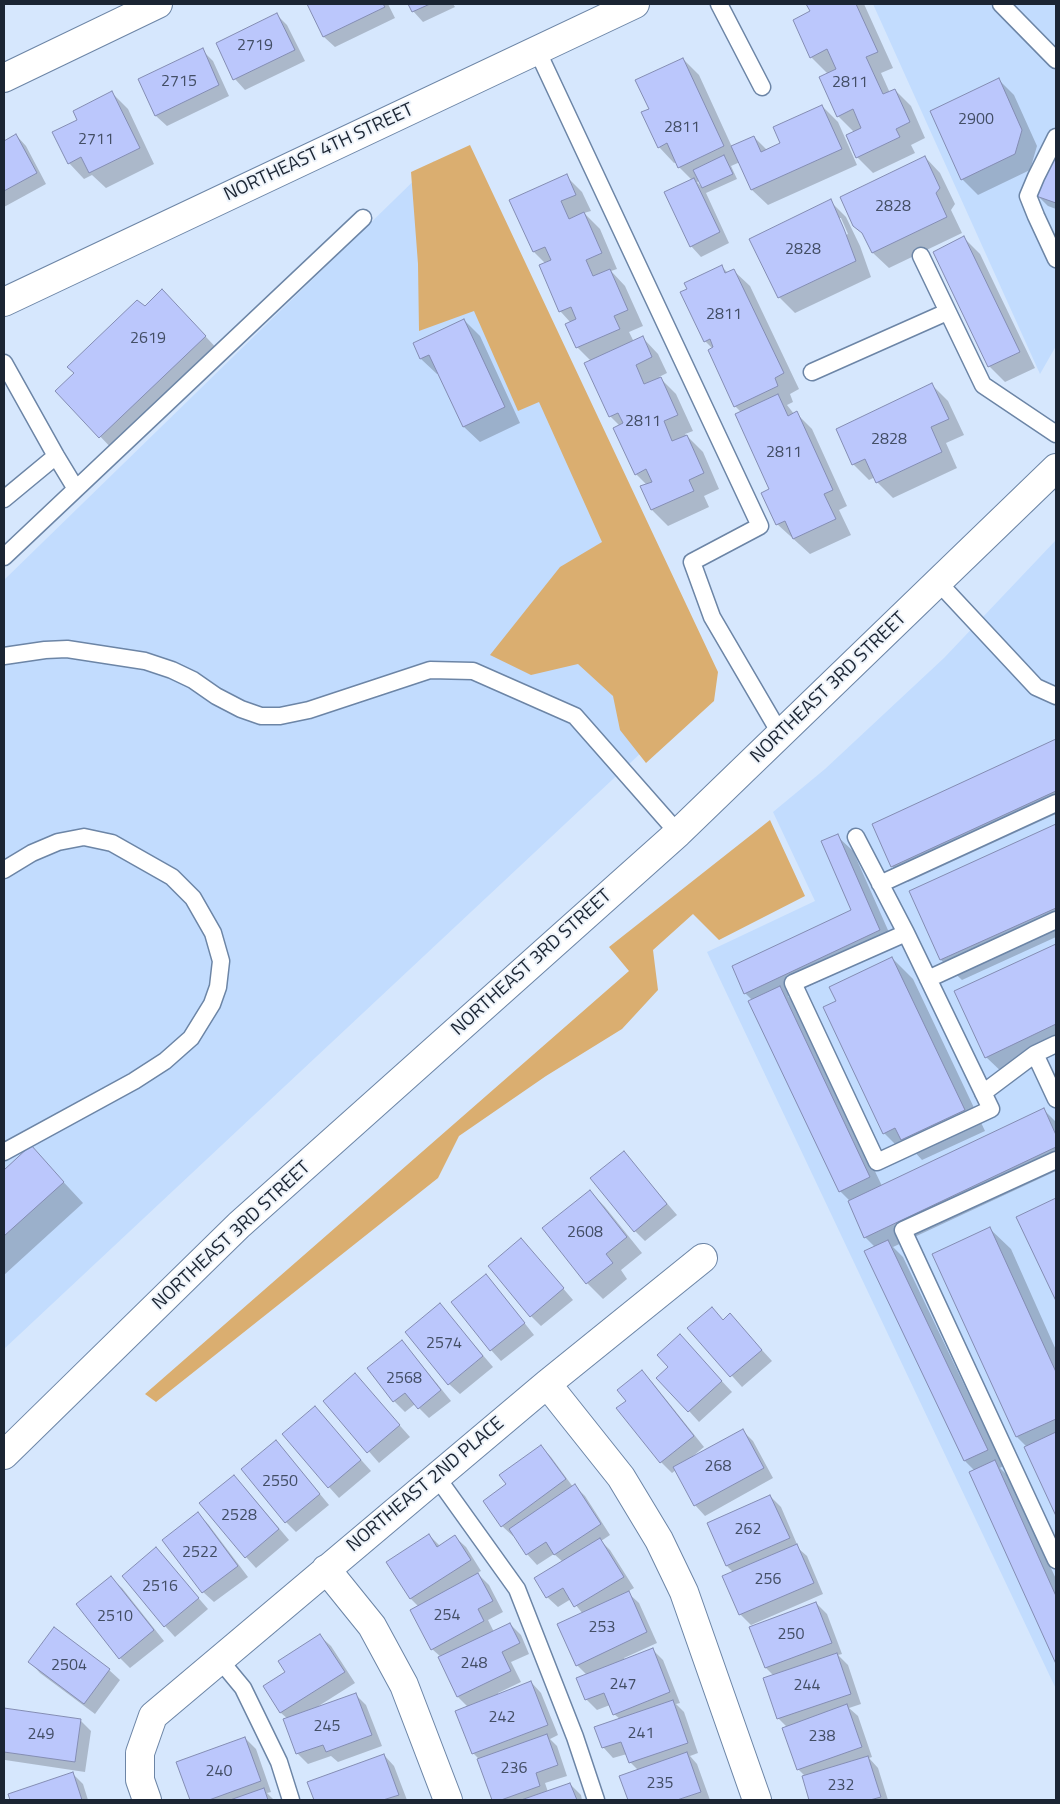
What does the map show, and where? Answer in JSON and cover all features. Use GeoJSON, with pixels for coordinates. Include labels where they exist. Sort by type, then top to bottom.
{"type":"FeatureCollection","features":[{"type":"Feature","properties":{"kind":"street"},"geometry":{"type":"LineString","coordinates":[[4,78],[158,4]]}},
{"type":"Feature","properties":{"kind":"street","name":"NORTHEAST 4TH STREET"},"geometry":{"type":"LineString","coordinates":[[4,302],[635,4]]}},
{"type":"Feature","properties":{"kind":"street","name":"NORTHEAST 3RD STREET"},"geometry":{"type":"LineString","coordinates":[[4,1455],[239,1225],[678,833],[1056,468]]}},
{"type":"Feature","properties":{"kind":"street","name":"NORTHEAST 2ND PLACE"},"geometry":{"type":"LineString","coordinates":[[147,1800],[140,1780],[140,1753],[153,1716],[436,1476],[703,1258]]}},
{"type":"Feature","properties":{"kind":"street"},"geometry":{"type":"LineString","coordinates":[[547,1384],[621,1477],[658,1540],[684,1592],[757,1800]]}},
{"type":"Feature","properties":{"kind":"street"},"geometry":{"type":"LineString","coordinates":[[326,1569],[372,1626],[404,1685],[448,1800]]}},
{"type":"Feature","properties":{"kind":"lane"},"geometry":{"type":"LineString","coordinates":[[719,4],[762,87]]}},
{"type":"Feature","properties":{"kind":"lane"},"geometry":{"type":"LineString","coordinates":[[1001,4],[1056,60]]}},
{"type":"Feature","properties":{"kind":"lane"},"geometry":{"type":"LineString","coordinates":[[538,50],[760,526],[692,562],[712,617],[781,735]]}},
{"type":"Feature","properties":{"kind":"lane"},"geometry":{"type":"LineString","coordinates":[[1056,137],[1028,196],[1056,259]]}},
{"type":"Feature","properties":{"kind":"lane"},"geometry":{"type":"LineString","coordinates":[[4,557],[363,218]]}},
{"type":"Feature","properties":{"kind":"lane"},"geometry":{"type":"LineString","coordinates":[[920,256],[983,385],[1056,434]]}},
{"type":"Feature","properties":{"kind":"lane"},"geometry":{"type":"LineString","coordinates":[[812,372],[947,312]]}},
{"type":"Feature","properties":{"kind":"lane"},"geometry":{"type":"LineString","coordinates":[[4,362],[76,489]]}},
{"type":"Feature","properties":{"kind":"lane"},"geometry":{"type":"LineString","coordinates":[[4,499],[56,456]]}},
{"type":"Feature","properties":{"kind":"lane"},"geometry":{"type":"LineString","coordinates":[[938,582],[1036,687],[1056,696]]}},
{"type":"Feature","properties":{"kind":"lane"},"geometry":{"type":"LineString","coordinates":[[4,656],[45,650],[67,650],[144,661],[172,670],[193,680],[216,696],[241,709],[261,716],[280,716],[309,710],[430,670],[473,671],[575,716],[678,833]]}},
{"type":"Feature","properties":{"kind":"lane"},"geometry":{"type":"LineString","coordinates":[[880,884],[1056,803]]}},
{"type":"Feature","properties":{"kind":"lane"},"geometry":{"type":"LineString","coordinates":[[4,870],[32,853],[58,842],[84,837],[112,844],[172,877],[194,898],[213,933],[220,961],[218,986],[212,1004],[191,1038],[165,1061],[134,1081],[30,1136],[4,1152]]}},
{"type":"Feature","properties":{"kind":"lane"},"geometry":{"type":"LineString","coordinates":[[856,837],[906,933],[991,1109],[877,1162],[793,983],[906,933]]}},
{"type":"Feature","properties":{"kind":"lane"},"geometry":{"type":"LineString","coordinates":[[928,979],[1056,920]]}},
{"type":"Feature","properties":{"kind":"lane"},"geometry":{"type":"LineString","coordinates":[[983,1094],[1035,1054],[1056,1044]]}},
{"type":"Feature","properties":{"kind":"lane"},"geometry":{"type":"LineString","coordinates":[[1035,1054],[1056,1099]]}},
{"type":"Feature","properties":{"kind":"lane"},"geometry":{"type":"LineString","coordinates":[[1056,1160],[903,1230],[1056,1560]]}},
{"type":"Feature","properties":{"kind":"lane"},"geometry":{"type":"LineString","coordinates":[[436,1476],[517,1589],[596,1800]]}},
{"type":"Feature","properties":{"kind":"lane"},"geometry":{"type":"LineString","coordinates":[[219,1659],[243,1688],[279,1762],[291,1800]]}},
{"type":"Feature","properties":{"kind":"shaded area"},"geometry":{"type":"Polygon","coordinates":[[[873,4],[1056,4],[1056,346],[1040,374],[873,4]]]}},
{"type":"Feature","properties":{"kind":"shaded area"},"geometry":{"type":"Polygon","coordinates":[[[470,145],[718,672],[714,701],[646,763],[620,730],[613,696],[578,664],[531,675],[490,655],[560,567],[602,542],[539,402],[518,411],[474,311],[419,331],[418,264],[411,172],[470,145]]]}},
{"type":"Feature","properties":{"kind":"shaded area"},"geometry":{"type":"Polygon","coordinates":[[[434,161],[690,707],[4,1349],[4,580],[434,161]]]}},
{"type":"Feature","properties":{"kind":"shaded area"},"geometry":{"type":"Polygon","coordinates":[[[1056,540],[1056,1689],[707,952],[815,901],[773,812],[825,769],[944,658],[1056,540]]]}},
{"type":"Feature","properties":{"kind":"shaded area"},"geometry":{"type":"Polygon","coordinates":[[[770,820],[805,896],[719,940],[693,914],[653,950],[658,990],[622,1029],[546,1076],[459,1136],[438,1178],[156,1402],[145,1394],[629,971],[609,947],[770,820]]]}},
{"type":"Feature","properties":{"kind":"building"},"geometry":{"type":"Polygon","coordinates":[[[307,4],[383,4],[385,7],[323,37],[307,4]]]}},
{"type":"Feature","properties":{"kind":"building"},"geometry":{"type":"Polygon","coordinates":[[[408,4],[430,4],[412,12],[408,4]]]}},
{"type":"Feature","properties":{"kind":"building"},"geometry":{"type":"Polygon","coordinates":[[[806,4],[856,4],[878,52],[866,57],[883,94],[895,89],[910,122],[896,129],[900,137],[856,158],[846,135],[861,128],[853,109],[837,117],[819,77],[836,69],[827,49],[810,58],[793,20],[810,11],[806,4]]]}},
{"type":"Feature","properties":{"kind":"building"},"geometry":{"type":"Polygon","coordinates":[[[277,13],[295,50],[233,80],[216,43],[277,13]]]}},
{"type":"Feature","properties":{"kind":"building"},"geometry":{"type":"Polygon","coordinates":[[[203,48],[219,85],[155,116],[138,79],[203,48]]]}},
{"type":"Feature","properties":{"kind":"building"},"geometry":{"type":"Polygon","coordinates":[[[683,58],[724,146],[678,168],[667,143],[658,148],[641,112],[649,109],[635,80],[683,58]]]}},
{"type":"Feature","properties":{"kind":"building"},"geometry":{"type":"Polygon","coordinates":[[[999,78],[1022,130],[1015,154],[961,180],[930,111],[999,78]]]}},
{"type":"Feature","properties":{"kind":"building"},"geometry":{"type":"Polygon","coordinates":[[[112,91],[140,148],[89,173],[81,157],[68,164],[52,132],[77,120],[73,111],[112,91]]]}},
{"type":"Feature","properties":{"kind":"building"},"geometry":{"type":"Polygon","coordinates":[[[822,105],[842,149],[751,190],[731,146],[754,136],[761,152],[780,143],[773,127],[822,105]]]}},
{"type":"Feature","properties":{"kind":"building"},"geometry":{"type":"Polygon","coordinates":[[[16,134],[37,173],[4,191],[4,141],[16,134]]]}},
{"type":"Feature","properties":{"kind":"building"},"geometry":{"type":"Polygon","coordinates":[[[1051,153],[1056,155],[1056,203],[1036,196],[1051,153]]]}},
{"type":"Feature","properties":{"kind":"building"},"geometry":{"type":"Polygon","coordinates":[[[724,155],[733,174],[702,188],[693,170],[724,155]]]}},
{"type":"Feature","properties":{"kind":"building"},"geometry":{"type":"Polygon","coordinates":[[[925,156],[940,188],[936,193],[947,217],[872,253],[862,233],[853,226],[840,197],[925,156]]]}},
{"type":"Feature","properties":{"kind":"building"},"geometry":{"type":"Polygon","coordinates":[[[567,174],[576,195],[561,201],[569,219],[584,212],[602,253],[586,260],[593,276],[610,269],[628,310],[614,316],[620,329],[576,348],[565,324],[576,319],[571,307],[559,312],[539,265],[551,260],[545,247],[533,252],[509,200],[567,174]]]}},
{"type":"Feature","properties":{"kind":"building"},"geometry":{"type":"Polygon","coordinates":[[[694,178],[720,232],[690,247],[664,192],[694,178]]]}},
{"type":"Feature","properties":{"kind":"building"},"geometry":{"type":"Polygon","coordinates":[[[831,199],[856,261],[778,298],[749,239],[831,199]]]}},
{"type":"Feature","properties":{"kind":"building"},"geometry":{"type":"Polygon","coordinates":[[[964,236],[1020,352],[988,367],[933,252],[964,236]]]}},
{"type":"Feature","properties":{"kind":"building"},"geometry":{"type":"Polygon","coordinates":[[[722,265],[725,273],[734,269],[784,373],[775,378],[778,386],[734,407],[708,350],[713,347],[710,339],[704,342],[680,292],[687,289],[684,283],[722,265]]]}},
{"type":"Feature","properties":{"kind":"building"},"geometry":{"type":"Polygon","coordinates":[[[162,289],[206,336],[99,438],[55,391],[74,373],[67,367],[137,300],[145,306],[162,289]]]}},
{"type":"Feature","properties":{"kind":"building"},"geometry":{"type":"Polygon","coordinates":[[[464,319],[505,407],[463,427],[429,355],[420,359],[413,343],[464,319]]]}},
{"type":"Feature","properties":{"kind":"building"},"geometry":{"type":"Polygon","coordinates":[[[643,336],[652,357],[636,365],[644,384],[661,377],[678,415],[664,421],[672,441],[687,435],[704,473],[689,480],[694,491],[651,510],[640,486],[652,482],[646,469],[635,475],[613,428],[623,423],[618,413],[609,417],[584,363],[643,336]]]}},
{"type":"Feature","properties":{"kind":"building"},"geometry":{"type":"Polygon","coordinates":[[[932,383],[949,419],[931,427],[942,452],[876,483],[865,459],[852,465],[836,429],[932,383]]]}},
{"type":"Feature","properties":{"kind":"building"},"geometry":{"type":"Polygon","coordinates":[[[778,394],[788,416],[797,411],[833,490],[824,494],[836,519],[793,539],[785,521],[776,525],[761,493],[769,489],[735,414],[778,394]]]}},
{"type":"Feature","properties":{"kind":"building"},"geometry":{"type":"Polygon","coordinates":[[[1056,739],[1056,791],[891,867],[872,824],[1056,739]]]}},
{"type":"Feature","properties":{"kind":"building"},"geometry":{"type":"Polygon","coordinates":[[[1056,824],[1056,908],[940,960],[909,891],[1056,824]]]}},
{"type":"Feature","properties":{"kind":"building"},"geometry":{"type":"Polygon","coordinates":[[[838,834],[880,930],[744,994],[732,966],[851,910],[821,841],[838,834]]]}},
{"type":"Feature","properties":{"kind":"building"},"geometry":{"type":"Polygon","coordinates":[[[1056,944],[1056,1024],[985,1058],[954,991],[1056,944]]]}},
{"type":"Feature","properties":{"kind":"building"},"geometry":{"type":"Polygon","coordinates":[[[892,957],[965,1110],[901,1140],[895,1128],[883,1134],[823,1007],[836,1001],[829,987],[892,957]]]}},
{"type":"Feature","properties":{"kind":"building"},"geometry":{"type":"Polygon","coordinates":[[[780,986],[870,1177],[839,1192],[748,1001],[780,986]]]}},
{"type":"Feature","properties":{"kind":"building"},"geometry":{"type":"Polygon","coordinates":[[[1044,1108],[1056,1135],[1056,1147],[864,1238],[848,1201],[1044,1108]]]}},
{"type":"Feature","properties":{"kind":"building"},"geometry":{"type":"Polygon","coordinates":[[[31,1145],[64,1182],[4,1236],[4,1170],[31,1145]]]}},
{"type":"Feature","properties":{"kind":"building"},"geometry":{"type":"Polygon","coordinates":[[[624,1151],[667,1204],[634,1232],[590,1178],[624,1151]]]}},
{"type":"Feature","properties":{"kind":"building"},"geometry":{"type":"Polygon","coordinates":[[[590,1190],[627,1237],[606,1254],[613,1263],[586,1284],[542,1228],[590,1190]]]}},
{"type":"Feature","properties":{"kind":"building"},"geometry":{"type":"Polygon","coordinates":[[[1056,1198],[1056,1301],[1016,1217],[1056,1198]]]}},
{"type":"Feature","properties":{"kind":"building"},"geometry":{"type":"Polygon","coordinates":[[[990,1227],[1056,1372],[1056,1419],[1016,1437],[932,1254],[990,1227]]]}},
{"type":"Feature","properties":{"kind":"building"},"geometry":{"type":"Polygon","coordinates":[[[521,1238],[564,1288],[530,1317],[488,1266],[521,1238]]]}},
{"type":"Feature","properties":{"kind":"building"},"geometry":{"type":"Polygon","coordinates":[[[888,1240],[988,1450],[964,1461],[864,1251],[888,1240]]]}},
{"type":"Feature","properties":{"kind":"building"},"geometry":{"type":"Polygon","coordinates":[[[486,1274],[525,1323],[490,1351],[451,1302],[486,1274]]]}},
{"type":"Feature","properties":{"kind":"building"},"geometry":{"type":"Polygon","coordinates":[[[440,1303],[483,1356],[448,1385],[405,1332],[440,1303]]]}},
{"type":"Feature","properties":{"kind":"building"},"geometry":{"type":"Polygon","coordinates":[[[712,1307],[723,1320],[730,1313],[762,1350],[730,1377],[687,1328],[712,1307]]]}},
{"type":"Feature","properties":{"kind":"building"},"geometry":{"type":"Polygon","coordinates":[[[680,1334],[722,1381],[688,1412],[656,1378],[668,1367],[657,1355],[680,1334]]]}},
{"type":"Feature","properties":{"kind":"building"},"geometry":{"type":"Polygon","coordinates":[[[402,1340],[441,1390],[418,1409],[405,1393],[393,1402],[367,1368],[402,1340]]]}},
{"type":"Feature","properties":{"kind":"building"},"geometry":{"type":"Polygon","coordinates":[[[642,1370],[694,1436],[660,1463],[616,1408],[626,1401],[617,1390],[642,1370]]]}},
{"type":"Feature","properties":{"kind":"building"},"geometry":{"type":"Polygon","coordinates":[[[355,1373],[400,1425],[367,1453],[323,1401],[355,1373]]]}},
{"type":"Feature","properties":{"kind":"building"},"geometry":{"type":"Polygon","coordinates":[[[315,1406],[361,1460],[328,1488],[282,1434],[315,1406]]]}},
{"type":"Feature","properties":{"kind":"building"},"geometry":{"type":"Polygon","coordinates":[[[743,1429],[764,1468],[694,1506],[673,1467],[743,1429]]]}},
{"type":"Feature","properties":{"kind":"building"},"geometry":{"type":"Polygon","coordinates":[[[1056,1432],[1056,1516],[1024,1447],[1056,1432]]]}},
{"type":"Feature","properties":{"kind":"building"},"geometry":{"type":"Polygon","coordinates":[[[276,1440],[320,1494],[285,1523],[241,1469],[276,1440]]]}},
{"type":"Feature","properties":{"kind":"building"},"geometry":{"type":"Polygon","coordinates":[[[541,1445],[566,1479],[501,1527],[483,1501],[506,1484],[499,1475],[541,1445]]]}},
{"type":"Feature","properties":{"kind":"building"},"geometry":{"type":"Polygon","coordinates":[[[995,1460],[1056,1596],[1056,1664],[969,1472],[995,1460]]]}},
{"type":"Feature","properties":{"kind":"building"},"geometry":{"type":"Polygon","coordinates":[[[234,1475],[279,1529],[245,1558],[199,1503],[234,1475]]]}},
{"type":"Feature","properties":{"kind":"building"},"geometry":{"type":"Polygon","coordinates":[[[575,1484],[601,1524],[554,1555],[546,1542],[526,1555],[509,1529],[575,1484]]]}},
{"type":"Feature","properties":{"kind":"building"},"geometry":{"type":"Polygon","coordinates":[[[770,1495],[790,1538],[726,1566],[707,1523],[770,1495]]]}},
{"type":"Feature","properties":{"kind":"building"},"geometry":{"type":"Polygon","coordinates":[[[198,1512],[238,1566],[202,1593],[162,1540],[198,1512]]]}},
{"type":"Feature","properties":{"kind":"building"},"geometry":{"type":"Polygon","coordinates":[[[429,1534],[437,1547],[455,1535],[471,1560],[410,1599],[386,1562],[429,1534]]]}},
{"type":"Feature","properties":{"kind":"building"},"geometry":{"type":"Polygon","coordinates":[[[600,1538],[624,1577],[574,1607],[563,1588],[546,1598],[534,1578],[600,1538]]]}},
{"type":"Feature","properties":{"kind":"building"},"geometry":{"type":"Polygon","coordinates":[[[797,1544],[814,1583],[739,1615],[722,1576],[797,1544]]]}},
{"type":"Feature","properties":{"kind":"building"},"geometry":{"type":"Polygon","coordinates":[[[156,1547],[199,1598],[164,1627],[122,1576],[156,1547]]]}},
{"type":"Feature","properties":{"kind":"building"},"geometry":{"type":"Polygon","coordinates":[[[478,1573],[493,1601],[478,1609],[484,1621],[431,1650],[410,1610],[478,1573]]]}},
{"type":"Feature","properties":{"kind":"building"},"geometry":{"type":"Polygon","coordinates":[[[111,1576],[154,1630],[119,1659],[76,1604],[111,1576]]]}},
{"type":"Feature","properties":{"kind":"building"},"geometry":{"type":"Polygon","coordinates":[[[629,1591],[647,1632],[576,1666],[557,1624],[629,1591]]]}},
{"type":"Feature","properties":{"kind":"building"},"geometry":{"type":"Polygon","coordinates":[[[816,1602],[832,1643],[765,1668],[749,1627],[816,1602]]]}},
{"type":"Feature","properties":{"kind":"building"},"geometry":{"type":"Polygon","coordinates":[[[510,1623],[520,1643],[502,1652],[511,1671],[457,1697],[438,1657],[510,1623]]]}},
{"type":"Feature","properties":{"kind":"building"},"geometry":{"type":"Polygon","coordinates":[[[54,1627],[110,1669],[84,1704],[28,1662],[54,1627]]]}},
{"type":"Feature","properties":{"kind":"building"},"geometry":{"type":"Polygon","coordinates":[[[320,1634],[345,1672],[280,1713],[263,1686],[285,1672],[278,1661],[320,1634]]]}},
{"type":"Feature","properties":{"kind":"building"},"geometry":{"type":"Polygon","coordinates":[[[653,1648],[670,1692],[613,1715],[604,1693],[585,1700],[576,1678],[653,1648]]]}},
{"type":"Feature","properties":{"kind":"building"},"geometry":{"type":"Polygon","coordinates":[[[837,1653],[851,1694],[777,1719],[763,1678],[837,1653]]]}},
{"type":"Feature","properties":{"kind":"building"},"geometry":{"type":"Polygon","coordinates":[[[531,1681],[548,1725],[472,1754],[455,1711],[531,1681]]]}},
{"type":"Feature","properties":{"kind":"building"},"geometry":{"type":"Polygon","coordinates":[[[356,1693],[372,1735],[326,1752],[323,1745],[296,1754],[283,1719],[356,1693]]]}},
{"type":"Feature","properties":{"kind":"building"},"geometry":{"type":"Polygon","coordinates":[[[673,1700],[688,1743],[629,1763],[621,1742],[602,1748],[594,1727],[673,1700]]]}},
{"type":"Feature","properties":{"kind":"building"},"geometry":{"type":"Polygon","coordinates":[[[847,1704],[862,1747],[797,1770],[782,1728],[847,1704]]]}},
{"type":"Feature","properties":{"kind":"building"},"geometry":{"type":"Polygon","coordinates":[[[4,1708],[81,1719],[75,1762],[4,1752],[4,1708]]]}},
{"type":"Feature","properties":{"kind":"building"},"geometry":{"type":"Polygon","coordinates":[[[547,1734],[558,1765],[536,1773],[540,1786],[501,1800],[492,1800],[477,1759],[547,1734]]]}},
{"type":"Feature","properties":{"kind":"building"},"geometry":{"type":"Polygon","coordinates":[[[245,1737],[261,1781],[209,1800],[190,1800],[176,1762],[245,1737]]]}},
{"type":"Feature","properties":{"kind":"building"},"geometry":{"type":"Polygon","coordinates":[[[687,1752],[701,1792],[677,1800],[628,1800],[619,1776],[687,1752]]]}},
{"type":"Feature","properties":{"kind":"building"},"geometry":{"type":"Polygon","coordinates":[[[384,1754],[399,1795],[383,1800],[314,1800],[307,1782],[384,1754]]]}},
{"type":"Feature","properties":{"kind":"building"},"geometry":{"type":"Polygon","coordinates":[[[868,1756],[881,1797],[870,1800],[809,1800],[802,1776],[868,1756]]]}},
{"type":"Feature","properties":{"kind":"building"},"geometry":{"type":"Polygon","coordinates":[[[73,1772],[82,1800],[10,1800],[8,1794],[73,1772]]]}},
{"type":"Feature","properties":{"kind":"building"},"geometry":{"type":"Polygon","coordinates":[[[570,1783],[577,1800],[521,1800],[570,1783]]]}},
{"type":"Feature","properties":{"kind":"building"},"geometry":{"type":"Polygon","coordinates":[[[264,1788],[268,1800],[230,1800],[264,1788]]]}}]}
